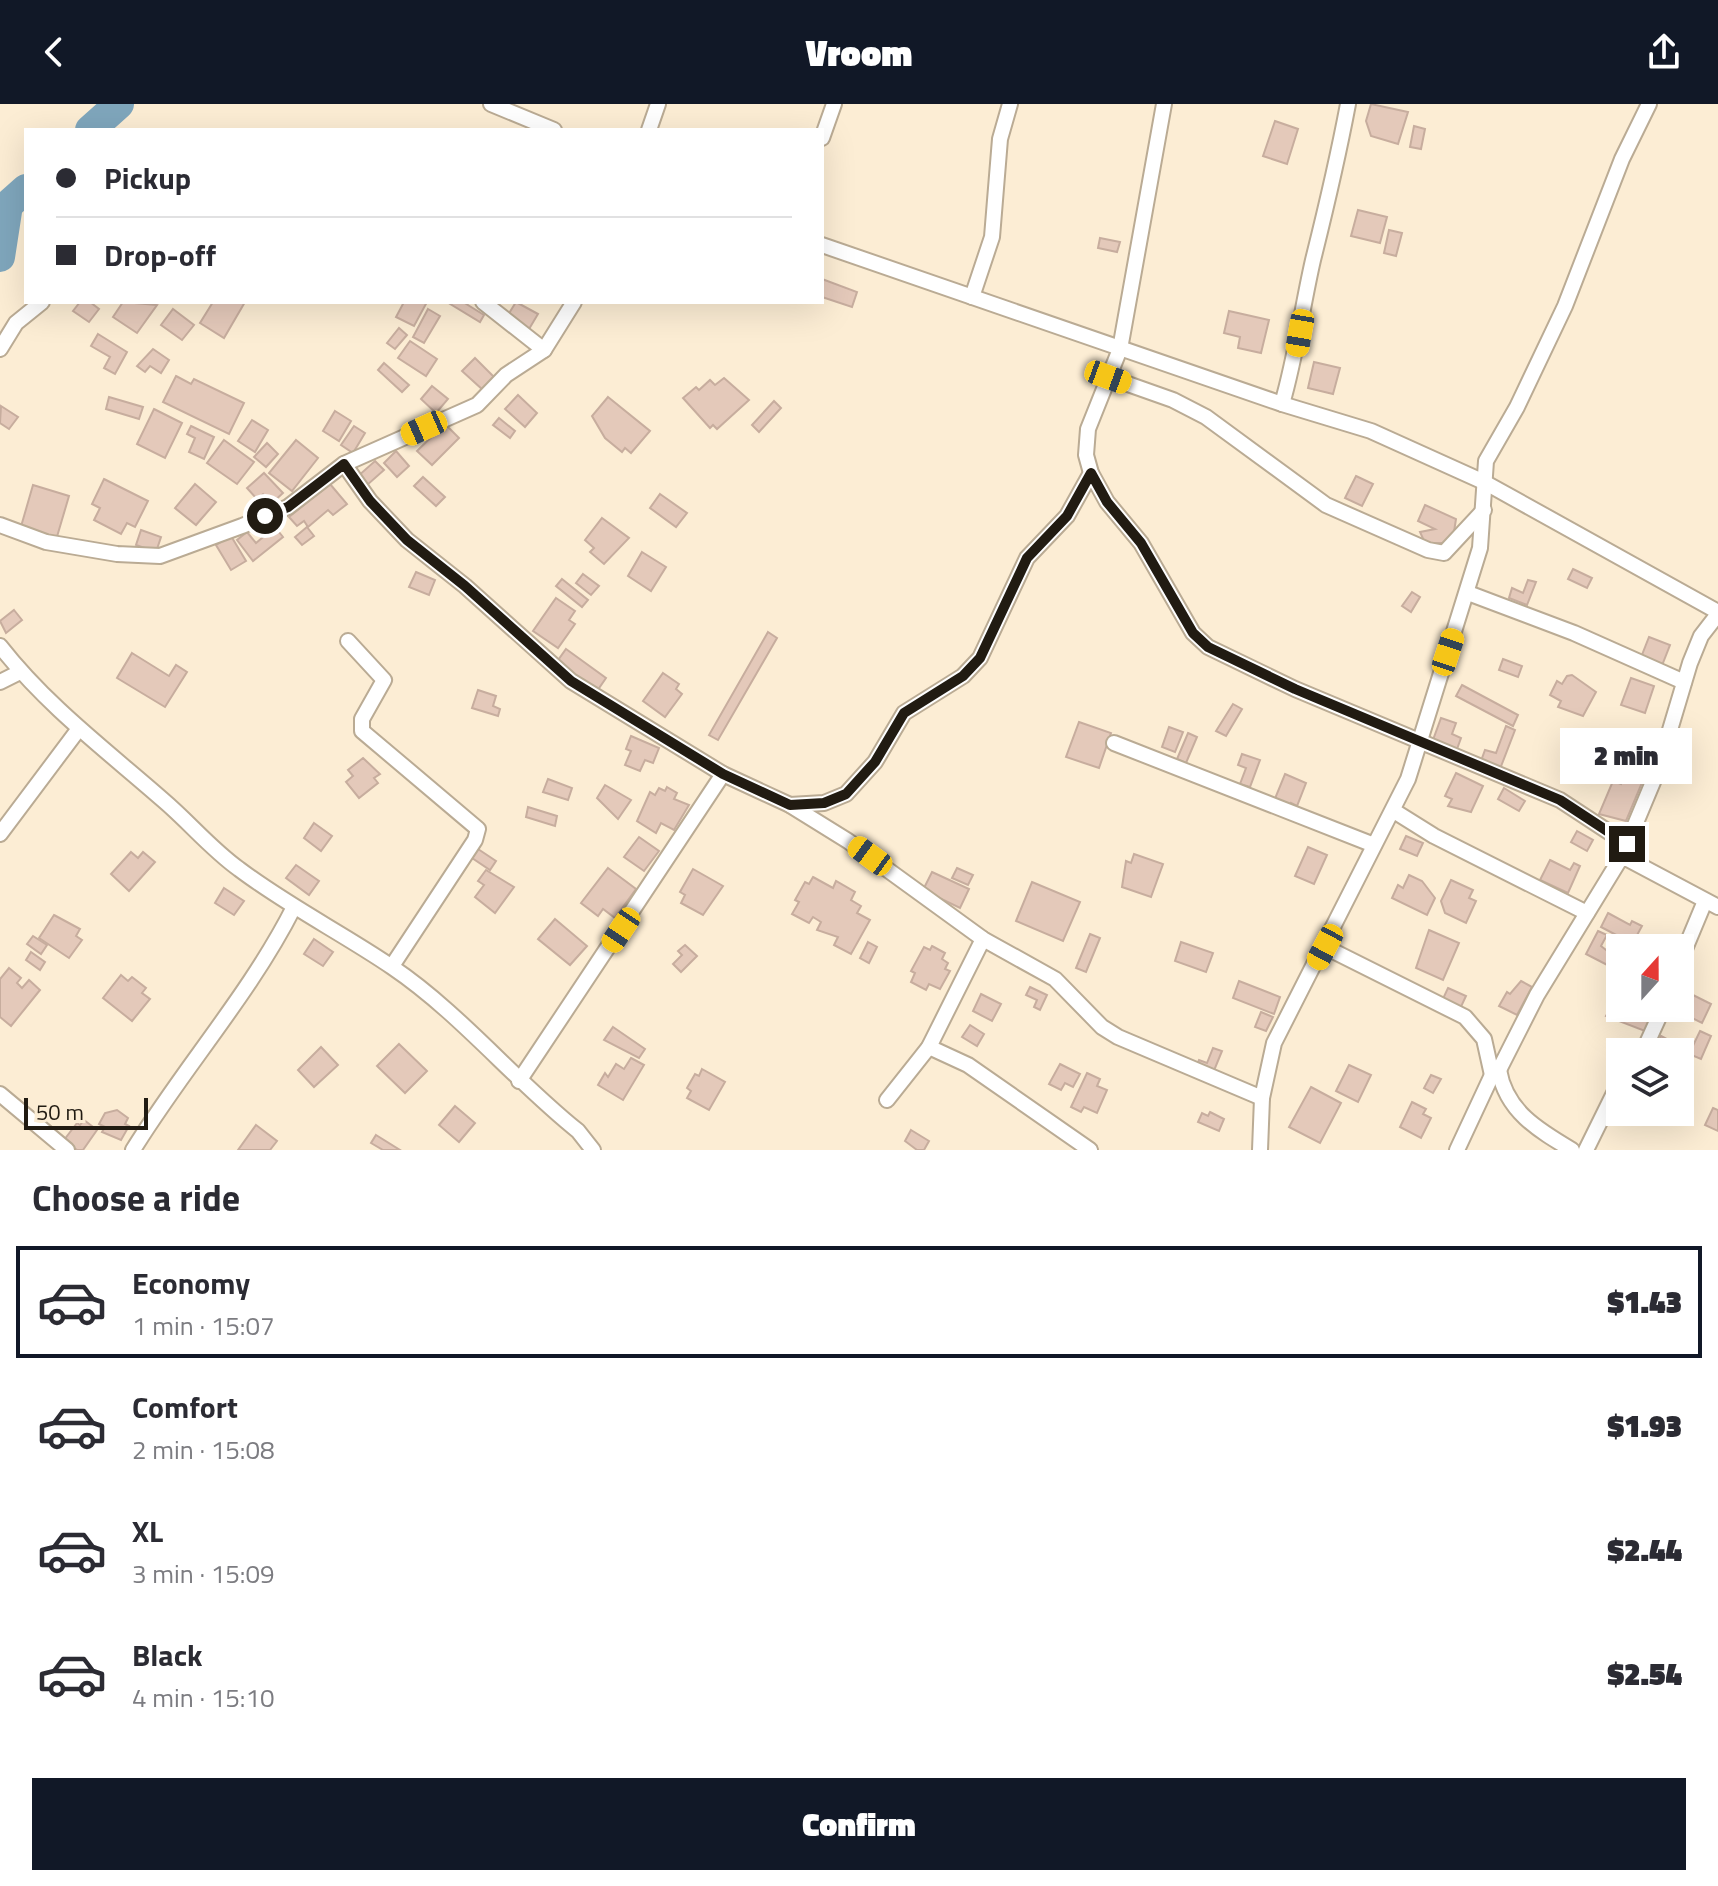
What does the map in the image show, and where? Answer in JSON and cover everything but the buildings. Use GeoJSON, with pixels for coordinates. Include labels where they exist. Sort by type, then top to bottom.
{"type":"FeatureCollection","features":[{"type":"Feature","properties":{"kind":"street"},"geometry":{"type":"LineString","coordinates":[[491,104],[549,128]]}},
{"type":"Feature","properties":{"kind":"street"},"geometry":{"type":"LineString","coordinates":[[650,128],[658,104]]}},
{"type":"Feature","properties":{"kind":"street"},"geometry":{"type":"LineString","coordinates":[[824,132],[834,104]]}},
{"type":"Feature","properties":{"kind":"street"},"geometry":{"type":"LineString","coordinates":[[972,297],[992,237],[1000,139],[1010,104]]}},
{"type":"Feature","properties":{"kind":"street"},"geometry":{"type":"LineString","coordinates":[[1164,104],[1120,349],[1088,429],[1086,455],[1091,473],[1107,502],[1141,543],[1193,633],[1208,647],[1281,683],[1560,800],[1625,850],[1712,904],[1694,936]]}},
{"type":"Feature","properties":{"kind":"street"},"geometry":{"type":"LineString","coordinates":[[1282,404],[1296,357],[1313,261],[1328,209],[1348,104]]}},
{"type":"Feature","properties":{"kind":"street"},"geometry":{"type":"LineString","coordinates":[[1260,1150],[1262,1098],[1274,1043],[1408,779],[1480,548],[1484,482],[1491,451],[1517,407],[1565,306],[1622,159],[1649,104]]}},
{"type":"Feature","properties":{"kind":"street"},"geometry":{"type":"LineString","coordinates":[[824,246],[1282,404],[1371,431],[1484,482],[1718,613],[1701,636],[1658,770],[1625,850],[1537,995],[1457,1150]]}},
{"type":"Feature","properties":{"kind":"street"},"geometry":{"type":"LineString","coordinates":[[0,349],[16,323],[40,304]]}},
{"type":"Feature","properties":{"kind":"street"},"geometry":{"type":"LineString","coordinates":[[486,304],[544,350]]}},
{"type":"Feature","properties":{"kind":"street"},"geometry":{"type":"LineString","coordinates":[[0,525],[46,542],[117,554],[160,556],[288,507],[344,464],[477,405],[506,375],[544,350],[573,304]]}},
{"type":"Feature","properties":{"kind":"street"},"geometry":{"type":"LineString","coordinates":[[1108,377],[1206,417],[1326,505],[1428,550],[1444,553],[1484,510]]}},
{"type":"Feature","properties":{"kind":"street"},"geometry":{"type":"LineString","coordinates":[[344,464],[370,501],[407,540],[465,586],[571,681],[723,774],[790,805],[848,841],[983,939],[1055,979],[1102,1027],[1118,1037],[1262,1098]]}},
{"type":"Feature","properties":{"kind":"street"},"geometry":{"type":"LineString","coordinates":[[790,805],[824,803],[846,794],[875,762],[904,713],[963,676],[980,658],[1027,558],[1067,516],[1091,473]]}},
{"type":"Feature","properties":{"kind":"street"},"geometry":{"type":"LineString","coordinates":[[1468,593],[1574,633],[1684,682]]}},
{"type":"Feature","properties":{"kind":"street"},"geometry":{"type":"LineString","coordinates":[[348,641],[384,680],[362,719],[362,731],[478,829],[475,840],[392,966]]}},
{"type":"Feature","properties":{"kind":"street"},"geometry":{"type":"LineString","coordinates":[[0,646],[20,672],[78,730],[164,801],[212,848],[294,907],[392,966],[433,999],[519,1081],[578,1131],[593,1150]]}},
{"type":"Feature","properties":{"kind":"street"},"geometry":{"type":"LineString","coordinates":[[0,682],[20,672]]}},
{"type":"Feature","properties":{"kind":"street"},"geometry":{"type":"LineString","coordinates":[[0,834],[78,730]]}},
{"type":"Feature","properties":{"kind":"street"},"geometry":{"type":"LineString","coordinates":[[1114,743],[1374,845]]}},
{"type":"Feature","properties":{"kind":"street"},"geometry":{"type":"LineString","coordinates":[[519,1081],[723,774]]}},
{"type":"Feature","properties":{"kind":"street"},"geometry":{"type":"LineString","coordinates":[[1394,811],[1434,836],[1587,913]]}},
{"type":"Feature","properties":{"kind":"street"},"geometry":{"type":"LineString","coordinates":[[133,1150],[180,1076],[258,972],[294,907]]}},
{"type":"Feature","properties":{"kind":"street"},"geometry":{"type":"LineString","coordinates":[[887,1100],[929,1047],[983,939]]}},
{"type":"Feature","properties":{"kind":"street"},"geometry":{"type":"LineString","coordinates":[[1325,947],[1465,1017],[1484,1039],[1503,1092],[1521,1115],[1572,1150]]}},
{"type":"Feature","properties":{"kind":"street"},"geometry":{"type":"LineString","coordinates":[[929,1047],[968,1065],[1082,1148]]}},
{"type":"Feature","properties":{"kind":"street"},"geometry":{"type":"LineString","coordinates":[[0,1094],[67,1150]]}},
{"type":"Feature","properties":{"kind":"street"},"geometry":{"type":"LineString","coordinates":[[1586,1150],[1606,1109]]}},
{"type":"Feature","properties":{"kind":"waterway"},"geometry":{"type":"LineString","coordinates":[[92,128],[119,104]]}},
{"type":"Feature","properties":{"kind":"waterway"},"geometry":{"type":"LineString","coordinates":[[0,257],[8,205],[24,191]]}},
{"type":"Feature","properties":{"kind":"route"},"geometry":{"type":"LineString","coordinates":[[265,516],[288,507],[344,464],[370,501],[407,540],[465,586],[571,681],[723,774],[790,805],[824,803],[846,794],[875,762],[904,713],[963,676],[980,658],[1027,558],[1067,516],[1091,473],[1107,502],[1141,543],[1193,633],[1208,647],[1295,689],[1560,800],[1627,844]]}}]}
